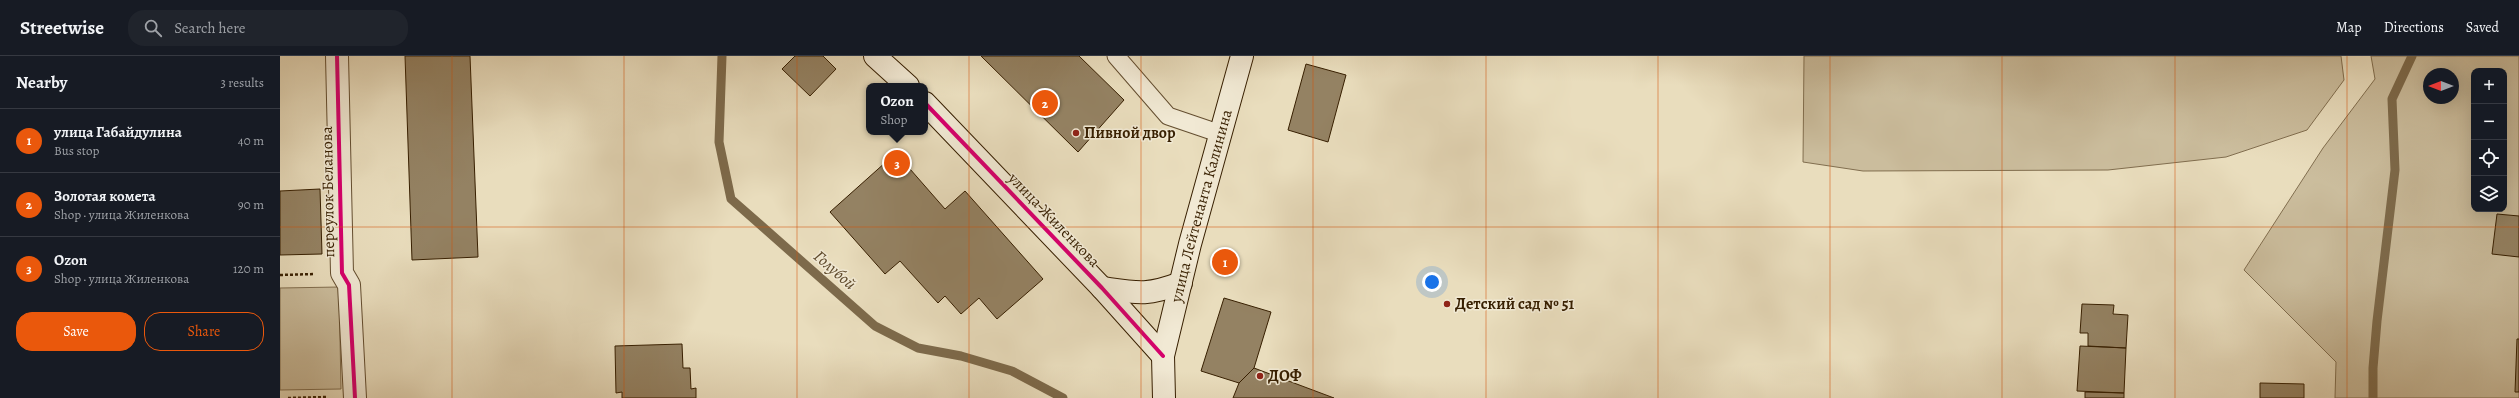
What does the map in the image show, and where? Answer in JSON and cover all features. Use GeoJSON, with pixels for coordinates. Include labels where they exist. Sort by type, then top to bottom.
{"type":"FeatureCollection","features":[{"type":"Feature","properties":{"kind":"street","name":"переулок Беланова"},"geometry":{"type":"LineString","coordinates":[[337,56],[342,273],[348,285],[355,397]]}},
{"type":"Feature","properties":{"kind":"street"},"geometry":{"type":"LineString","coordinates":[[875,56],[905,83]]}},
{"type":"Feature","properties":{"kind":"street","name":"улица Лейтенанта Калинина"},"geometry":{"type":"LineString","coordinates":[[1163,356],[1242,56]]}},
{"type":"Feature","properties":{"kind":"street","name":"улица Жиленкова"},"geometry":{"type":"LineString","coordinates":[[928,105],[1102,288],[1163,356]]}},
{"type":"Feature","properties":{"kind":"street"},"geometry":{"type":"LineString","coordinates":[[1102,288],[1139,293],[1156,292],[1181,283]]}},
{"type":"Feature","properties":{"kind":"street"},"geometry":{"type":"LineString","coordinates":[[1163,356],[1164,398]]}},
{"type":"Feature","properties":{"kind":"lane"},"geometry":{"type":"LineString","coordinates":[[1116,56],[1168,116],[1221,134]]}},
{"type":"Feature","properties":{"kind":"path"},"geometry":{"type":"LineString","coordinates":[[280,275],[342,273]]}},
{"type":"Feature","properties":{"kind":"path"},"geometry":{"type":"LineString","coordinates":[[288,398],[355,397]]}},
{"type":"Feature","properties":{"kind":"shaded area"},"geometry":{"type":"Polygon","coordinates":[[[1804,56],[2341,56],[2344,80],[2307,130],[2226,157],[2108,170],[1863,171],[1803,162],[1804,56]]]}},
{"type":"Feature","properties":{"kind":"shaded area"},"geometry":{"type":"Polygon","coordinates":[[[2371,56],[2519,56],[2519,398],[2335,398],[2336,362],[2244,270],[2323,148],[2375,79],[2371,56]]]}},
{"type":"Feature","properties":{"kind":"shaded area"},"geometry":{"type":"Polygon","coordinates":[[[339,287],[341,389],[280,390],[280,288],[339,287]]]}},
{"type":"Feature","properties":{"kind":"building"},"geometry":{"type":"Polygon","coordinates":[[[405,56],[470,56],[478,257],[412,260],[405,56]]]}},
{"type":"Feature","properties":{"kind":"building"},"geometry":{"type":"Polygon","coordinates":[[[795,56],[823,56],[836,69],[810,96],[782,69],[795,56]]]}},
{"type":"Feature","properties":{"kind":"building"},"geometry":{"type":"Polygon","coordinates":[[[981,56],[1079,56],[1124,100],[1078,152],[981,56]]]}},
{"type":"Feature","properties":{"kind":"building"},"geometry":{"type":"Polygon","coordinates":[[[1306,64],[1346,75],[1328,142],[1288,130],[1306,64]]]}},
{"type":"Feature","properties":{"kind":"building"},"geometry":{"type":"Polygon","coordinates":[[[896,153],[945,209],[965,191],[1043,279],[997,319],[979,298],[961,314],[945,296],[938,303],[900,261],[885,274],[830,212],[896,153]]]}},
{"type":"Feature","properties":{"kind":"building"},"geometry":{"type":"Polygon","coordinates":[[[320,189],[322,254],[280,255],[280,191],[320,189]]]}},
{"type":"Feature","properties":{"kind":"building"},"geometry":{"type":"Polygon","coordinates":[[[2497,214],[2519,216],[2519,257],[2492,254],[2497,214]]]}},
{"type":"Feature","properties":{"kind":"building"},"geometry":{"type":"Polygon","coordinates":[[[1224,298],[1271,312],[1254,368],[1239,383],[1201,371],[1224,298]]]}},
{"type":"Feature","properties":{"kind":"building"},"geometry":{"type":"Polygon","coordinates":[[[2082,304],[2114,305],[2113,314],[2128,315],[2126,348],[2088,346],[2088,333],[2080,333],[2082,304]]]}},
{"type":"Feature","properties":{"kind":"building"},"geometry":{"type":"Polygon","coordinates":[[[2517,339],[2519,339],[2519,392],[2515,392],[2517,339]]]}},
{"type":"Feature","properties":{"kind":"building"},"geometry":{"type":"Polygon","coordinates":[[[682,344],[683,368],[690,368],[691,389],[696,388],[696,398],[622,398],[622,392],[616,393],[615,346],[682,344]]]}},
{"type":"Feature","properties":{"kind":"building"},"geometry":{"type":"Polygon","coordinates":[[[2080,346],[2126,348],[2124,393],[2077,391],[2080,346]]]}},
{"type":"Feature","properties":{"kind":"building","name":"ДОФ"},"geometry":{"type":"Polygon","coordinates":[[[1254,368],[1334,398],[1233,398],[1239,383],[1254,368]]]}},
{"type":"Feature","properties":{"kind":"building"},"geometry":{"type":"Polygon","coordinates":[[[2260,383],[2304,384],[2304,398],[2260,398],[2260,383]]]}},
{"type":"Feature","properties":{"kind":"building"},"geometry":{"type":"Polygon","coordinates":[[[2085,392],[2124,393],[2124,398],[2085,398],[2085,392]]]}},
{"type":"Feature","properties":{"kind":"waterway","name":"Голубой"},"geometry":{"type":"LineString","coordinates":[[722,56],[719,142],[731,199],[875,326],[918,348],[961,356],[1012,371],[1063,398]]}},
{"type":"Feature","properties":{"kind":"waterway"},"geometry":{"type":"LineString","coordinates":[[2373,398],[2373,368],[2377,321],[2395,170],[2392,99],[2412,56]]}},
{"type":"Feature","properties":{"kind":"cycle path"},"geometry":{"type":"LineString","coordinates":[[337,56],[342,273],[349,285],[355,398]]}},
{"type":"Feature","properties":{"kind":"cycle path"},"geometry":{"type":"LineString","coordinates":[[928,106],[1102,288],[1163,356]]}},
{"type":"Feature","properties":{"kind":"place","name":"Золотая комета"},"geometry":{"type":"Point","coordinates":[1045,103]}},
{"type":"Feature","properties":{"kind":"place","name":"Пивной двор"},"geometry":{"type":"Point","coordinates":[1076,133]}},
{"type":"Feature","properties":{"kind":"place","name":"Ozon"},"geometry":{"type":"Point","coordinates":[897,163]}},
{"type":"Feature","properties":{"kind":"place","name":"улица Габайдулина"},"geometry":{"type":"Point","coordinates":[1225,262]}},
{"type":"Feature","properties":{"kind":"place","name":"Детский сад № 51"},"geometry":{"type":"Point","coordinates":[1447,304]}},
{"type":"Feature","properties":{"kind":"place","name":"ДОФ"},"geometry":{"type":"Point","coordinates":[1260,376]}}]}
